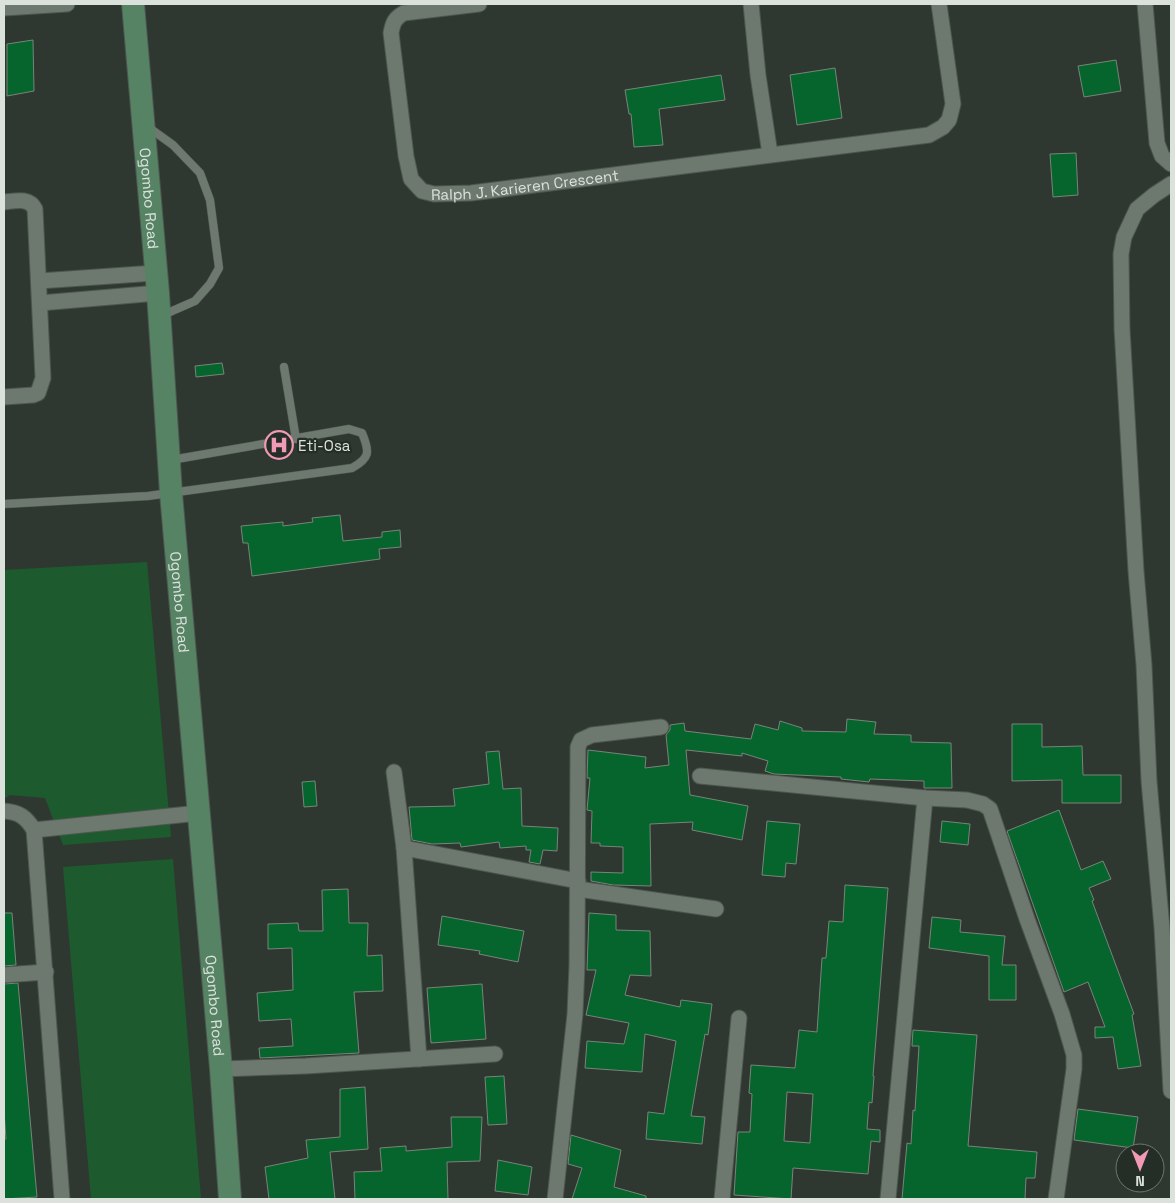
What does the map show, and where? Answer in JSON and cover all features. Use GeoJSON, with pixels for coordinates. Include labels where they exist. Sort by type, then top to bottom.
{"type":"FeatureCollection","features":[{"type":"Feature","properties":{"kind":"main road","name":"Ogombo Road"},"geometry":{"type":"LineString","coordinates":[[133,4],[159,317],[171,493],[221,1068],[230,1199]]}},
{"type":"Feature","properties":{"kind":"street"},"geometry":{"type":"LineString","coordinates":[[4,8],[67,4]]}},
{"type":"Feature","properties":{"kind":"street","name":"Ralph J. Karieren Crescent"},"geometry":{"type":"LineString","coordinates":[[479,4],[404,13],[395,18],[392,25],[392,44],[406,156],[411,179],[422,191],[434,194],[471,193],[929,135],[939,131],[949,120],[953,104],[939,4]]}},
{"type":"Feature","properties":{"kind":"street"},"geometry":{"type":"LineString","coordinates":[[751,4],[758,75],[770,154]]}},
{"type":"Feature","properties":{"kind":"street"},"geometry":{"type":"LineString","coordinates":[[1144,4],[1157,143],[1162,156],[1171,164]]}},
{"type":"Feature","properties":{"kind":"street"},"geometry":{"type":"LineString","coordinates":[[1171,184],[1137,209],[1124,237],[1121,254],[1122,329],[1136,571],[1144,665],[1149,781],[1162,928],[1171,1091]]}},
{"type":"Feature","properties":{"kind":"street"},"geometry":{"type":"LineString","coordinates":[[4,202],[28,201],[33,204],[35,209],[43,378],[41,388],[33,396],[4,397]]}},
{"type":"Feature","properties":{"kind":"street"},"geometry":{"type":"LineString","coordinates":[[39,281],[156,283]]}},
{"type":"Feature","properties":{"kind":"street"},"geometry":{"type":"LineString","coordinates":[[40,303],[156,283]]}},
{"type":"Feature","properties":{"kind":"street"},"geometry":{"type":"LineString","coordinates":[[554,1199],[575,1014],[579,743],[592,735],[661,727]]}},
{"type":"Feature","properties":{"kind":"street"},"geometry":{"type":"LineString","coordinates":[[394,772],[404,848],[420,1059]]}},
{"type":"Feature","properties":{"kind":"street"},"geometry":{"type":"LineString","coordinates":[[700,776],[925,798],[967,800],[983,804],[990,809],[1027,920],[1062,1014],[1074,1055],[1074,1069],[1056,1199]]}},
{"type":"Feature","properties":{"kind":"street"},"geometry":{"type":"LineString","coordinates":[[888,1199],[925,798]]}},
{"type":"Feature","properties":{"kind":"street"},"geometry":{"type":"LineString","coordinates":[[4,811],[21,815],[28,819],[34,830],[62,1199]]}},
{"type":"Feature","properties":{"kind":"street"},"geometry":{"type":"LineString","coordinates":[[34,830],[199,813]]}},
{"type":"Feature","properties":{"kind":"street"},"geometry":{"type":"LineString","coordinates":[[404,848],[578,885],[716,909]]}},
{"type":"Feature","properties":{"kind":"street"},"geometry":{"type":"LineString","coordinates":[[4,975],[46,972]]}},
{"type":"Feature","properties":{"kind":"street"},"geometry":{"type":"LineString","coordinates":[[722,1199],[739,1018]]}},
{"type":"Feature","properties":{"kind":"street"},"geometry":{"type":"LineString","coordinates":[[221,1068],[306,1066],[495,1054]]}},
{"type":"Feature","properties":{"kind":"lane"},"geometry":{"type":"LineString","coordinates":[[143,122],[173,145],[200,174],[210,200],[219,268],[210,284],[195,301],[159,317]]}},
{"type":"Feature","properties":{"kind":"lane"},"geometry":{"type":"LineString","coordinates":[[284,367],[296,439]]}},
{"type":"Feature","properties":{"kind":"lane"},"geometry":{"type":"LineString","coordinates":[[4,504],[171,493],[352,468],[363,462],[367,456],[366,443],[362,433],[349,429],[169,460]]}},
{"type":"Feature","properties":{"kind":"green space"},"geometry":{"type":"Polygon","coordinates":[[[147,562],[171,837],[63,845],[45,798],[10,795],[4,799],[4,570],[147,562]]]}},
{"type":"Feature","properties":{"kind":"green space"},"geometry":{"type":"Polygon","coordinates":[[[173,859],[201,1199],[91,1199],[63,867],[173,859]]]}},
{"type":"Feature","properties":{"kind":"building"},"geometry":{"type":"Polygon","coordinates":[[[33,40],[34,91],[7,96],[7,44],[33,40]]]}},
{"type":"Feature","properties":{"kind":"building"},"geometry":{"type":"Polygon","coordinates":[[[1116,60],[1121,91],[1084,97],[1078,66],[1116,60]]]}},
{"type":"Feature","properties":{"kind":"building"},"geometry":{"type":"Polygon","coordinates":[[[835,68],[842,118],[797,125],[790,75],[835,68]]]}},
{"type":"Feature","properties":{"kind":"building"},"geometry":{"type":"Polygon","coordinates":[[[721,75],[725,100],[659,109],[663,145],[634,147],[631,114],[629,114],[625,90],[721,75]]]}},
{"type":"Feature","properties":{"kind":"building"},"geometry":{"type":"Polygon","coordinates":[[[1076,153],[1078,195],[1053,197],[1050,154],[1076,153]]]}},
{"type":"Feature","properties":{"kind":"building"},"geometry":{"type":"Polygon","coordinates":[[[222,363],[224,374],[196,377],[195,366],[222,363]]]}},
{"type":"Feature","properties":{"kind":"building"},"geometry":{"type":"Polygon","coordinates":[[[340,515],[343,541],[382,537],[382,532],[400,530],[401,547],[379,549],[380,559],[252,576],[248,543],[243,543],[241,526],[283,522],[283,526],[313,522],[312,518],[340,515]]]}},
{"type":"Feature","properties":{"kind":"building"},"geometry":{"type":"Polygon","coordinates":[[[847,719],[876,722],[874,734],[911,735],[911,742],[951,743],[952,788],[924,788],[924,781],[870,779],[869,782],[841,779],[841,777],[774,774],[765,771],[768,761],[742,753],[742,756],[686,750],[690,795],[748,806],[742,840],[692,830],[693,822],[650,824],[651,886],[613,885],[591,881],[591,872],[623,873],[623,847],[600,846],[600,843],[591,843],[592,811],[587,810],[590,778],[587,778],[588,750],[646,757],[645,768],[669,765],[666,735],[670,730],[670,725],[684,723],[685,731],[751,739],[755,724],[778,730],[780,721],[802,728],[802,731],[846,732],[847,719]]]}},
{"type":"Feature","properties":{"kind":"building"},"geometry":{"type":"Polygon","coordinates":[[[1012,724],[1042,724],[1042,747],[1082,746],[1083,775],[1121,775],[1121,803],[1062,803],[1062,780],[1012,781],[1012,724]]]}},
{"type":"Feature","properties":{"kind":"building"},"geometry":{"type":"Polygon","coordinates":[[[499,751],[503,789],[521,788],[522,826],[558,828],[557,851],[543,850],[540,864],[529,862],[531,850],[526,850],[526,846],[500,848],[499,842],[461,847],[460,843],[432,844],[412,840],[409,807],[455,806],[453,789],[489,784],[486,752],[499,751]]]}},
{"type":"Feature","properties":{"kind":"building"},"geometry":{"type":"Polygon","coordinates":[[[315,781],[317,806],[304,807],[302,782],[315,781]]]}},
{"type":"Feature","properties":{"kind":"building"},"geometry":{"type":"Polygon","coordinates":[[[1059,810],[1081,870],[1103,861],[1111,879],[1089,888],[1094,900],[1092,901],[1134,1014],[1132,1015],[1141,1066],[1118,1069],[1113,1037],[1095,1038],[1095,1027],[1105,1027],[1088,982],[1064,992],[1007,831],[1059,810]]]}},
{"type":"Feature","properties":{"kind":"building"},"geometry":{"type":"Polygon","coordinates":[[[767,821],[800,824],[796,864],[786,863],[785,877],[762,875],[767,821]]]}},
{"type":"Feature","properties":{"kind":"building"},"geometry":{"type":"Polygon","coordinates":[[[942,821],[970,824],[968,845],[940,842],[942,821]]]}},
{"type":"Feature","properties":{"kind":"building"},"geometry":{"type":"Polygon","coordinates":[[[845,885],[888,888],[872,1103],[869,1102],[867,1129],[880,1130],[880,1142],[871,1141],[868,1174],[793,1168],[791,1199],[734,1195],[738,1132],[750,1132],[752,1094],[749,1093],[751,1065],[795,1068],[799,1030],[817,1032],[822,958],[826,958],[829,921],[843,922],[845,885]],[[787,1092],[784,1141],[810,1143],[813,1094],[787,1092]]]}},
{"type":"Feature","properties":{"kind":"building"},"geometry":{"type":"Polygon","coordinates":[[[348,889],[349,923],[368,923],[367,956],[382,955],[383,991],[354,992],[359,1053],[260,1058],[259,1048],[293,1046],[291,1019],[259,1021],[257,993],[293,990],[292,948],[268,949],[268,924],[298,923],[299,931],[323,931],[322,890],[348,889]]]}},
{"type":"Feature","properties":{"kind":"building"},"geometry":{"type":"Polygon","coordinates":[[[4,913],[12,913],[16,965],[4,966],[4,913]]]}},
{"type":"Feature","properties":{"kind":"building"},"geometry":{"type":"Polygon","coordinates":[[[589,913],[616,915],[616,930],[650,931],[651,976],[630,975],[625,995],[680,1007],[681,1000],[712,1004],[708,1035],[705,1034],[691,1116],[705,1117],[702,1144],[646,1139],[648,1112],[664,1114],[676,1041],[645,1034],[642,1072],[585,1068],[587,1041],[624,1044],[629,1023],[586,1015],[596,970],[587,970],[589,913]]]}},
{"type":"Feature","properties":{"kind":"building"},"geometry":{"type":"Polygon","coordinates":[[[442,916],[524,931],[518,962],[479,954],[480,951],[438,945],[442,916]]]}},
{"type":"Feature","properties":{"kind":"building"},"geometry":{"type":"Polygon","coordinates":[[[932,917],[961,920],[960,932],[1005,936],[1002,965],[1016,965],[1016,1000],[989,1000],[989,956],[929,948],[932,917]]]}},
{"type":"Feature","properties":{"kind":"building"},"geometry":{"type":"Polygon","coordinates":[[[18,983],[37,1197],[4,1199],[4,1139],[6,1139],[4,1111],[4,984],[18,983]]]}},
{"type":"Feature","properties":{"kind":"building"},"geometry":{"type":"Polygon","coordinates":[[[482,984],[486,1039],[431,1043],[427,988],[482,984]]]}},
{"type":"Feature","properties":{"kind":"building"},"geometry":{"type":"Polygon","coordinates":[[[913,1030],[977,1035],[968,1146],[1037,1152],[1035,1178],[1026,1178],[1025,1199],[902,1199],[907,1143],[911,1144],[913,1110],[915,1111],[919,1046],[912,1046],[913,1030]]]}},
{"type":"Feature","properties":{"kind":"building"},"geometry":{"type":"Polygon","coordinates":[[[504,1076],[507,1124],[488,1125],[485,1077],[504,1076]]]}},
{"type":"Feature","properties":{"kind":"building"},"geometry":{"type":"Polygon","coordinates":[[[365,1087],[368,1149],[330,1152],[335,1199],[269,1199],[265,1167],[308,1158],[306,1140],[340,1137],[340,1089],[365,1087]]]}},
{"type":"Feature","properties":{"kind":"building"},"geometry":{"type":"Polygon","coordinates":[[[1078,1109],[1138,1117],[1134,1143],[1115,1143],[1115,1146],[1074,1140],[1078,1109]]]}},
{"type":"Feature","properties":{"kind":"building"},"geometry":{"type":"Polygon","coordinates":[[[451,1117],[482,1117],[480,1161],[447,1162],[448,1199],[355,1199],[354,1172],[382,1171],[380,1148],[406,1146],[406,1151],[452,1147],[451,1117]]]}},
{"type":"Feature","properties":{"kind":"building"},"geometry":{"type":"Polygon","coordinates":[[[571,1135],[621,1150],[614,1187],[646,1196],[646,1199],[572,1199],[582,1168],[568,1164],[571,1135]]]}},
{"type":"Feature","properties":{"kind":"building"},"geometry":{"type":"Polygon","coordinates":[[[498,1160],[532,1167],[528,1195],[495,1191],[498,1160]]]}},
{"type":"Feature","properties":{"kind":"place","name":"Eti-Osa"},"geometry":{"type":"Point","coordinates":[279,445]}}]}
